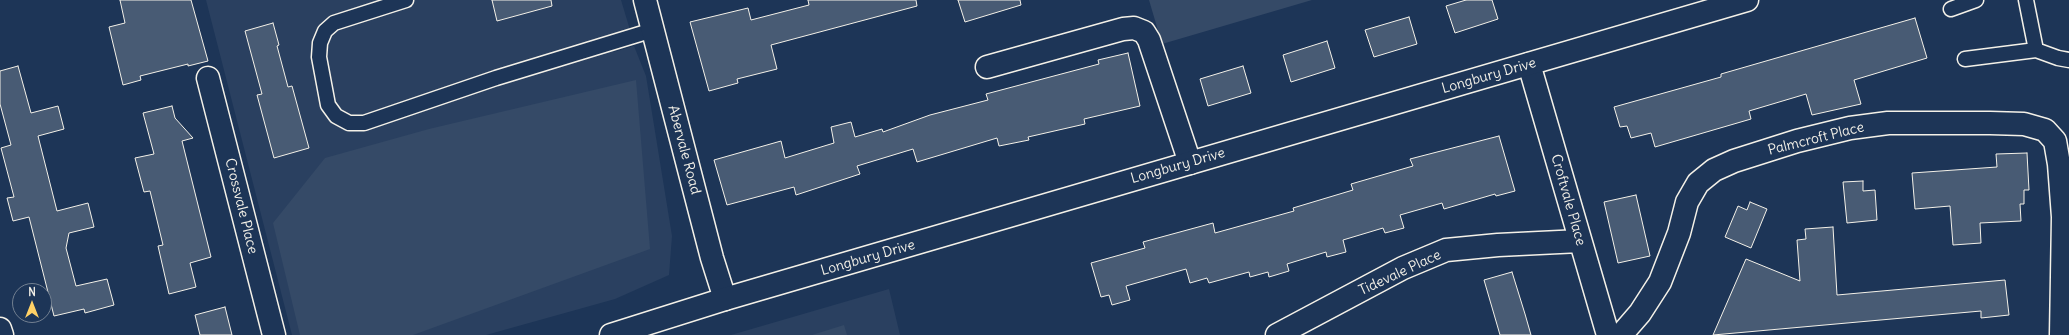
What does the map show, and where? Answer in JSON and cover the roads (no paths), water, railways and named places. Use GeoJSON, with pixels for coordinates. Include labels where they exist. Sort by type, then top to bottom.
{"type":"FeatureCollection","features":[{"type":"Feature","properties":{"kind":"street","name":"Abervale Road"},"geometry":{"type":"LineString","coordinates":[[645,0],[712,258],[725,300]]}},
{"type":"Feature","properties":{"kind":"street","name":"Longbury Drive"},"geometry":{"type":"LineString","coordinates":[[611,335],[725,300],[1747,0]]}},
{"type":"Feature","properties":{"kind":"street"},"geometry":{"type":"LineString","coordinates":[[987,67],[1124,29],[1134,28],[1144,32],[1190,163]]}},
{"type":"Feature","properties":{"kind":"street","name":"Croftvale Place"},"geometry":{"type":"LineString","coordinates":[[1529,64],[1608,335]]}},
{"type":"Feature","properties":{"kind":"street","name":"Crossvale Place"},"geometry":{"type":"LineString","coordinates":[[208,78],[274,335]]}},
{"type":"Feature","properties":{"kind":"street","name":"Palmcroft Place"},"geometry":{"type":"LineString","coordinates":[[1621,335],[1640,313],[1660,282],[1678,232],[1686,202],[1698,183],[1714,170],[1734,161],[1798,141],[1850,128],[1888,123],[2024,124],[2046,130],[2054,141],[2059,164],[2066,217],[2060,335]]}},
{"type":"Feature","properties":{"kind":"street","name":"Tidevale Place"},"geometry":{"type":"LineString","coordinates":[[1277,335],[1403,268],[1446,250],[1498,245],[1580,241]]}},
{"type":"Feature","properties":{"kind":"street"},"geometry":{"type":"LineString","coordinates":[[0,329],[2,335]]}},
{"type":"Feature","properties":{"kind":"lane"},"geometry":{"type":"LineString","coordinates":[[406,0],[334,23],[325,31],[320,42],[319,57],[328,105],[336,116],[349,123],[364,123],[496,78],[653,30]]}},
{"type":"Feature","properties":{"kind":"lane"},"geometry":{"type":"LineString","coordinates":[[1951,9],[1976,0]]}},
{"type":"Feature","properties":{"kind":"lane"},"geometry":{"type":"LineString","coordinates":[[2026,0],[2036,50]]}},
{"type":"Feature","properties":{"kind":"lane"},"geometry":{"type":"LineString","coordinates":[[1965,59],[2036,50],[2058,58],[2069,60]]}}]}
